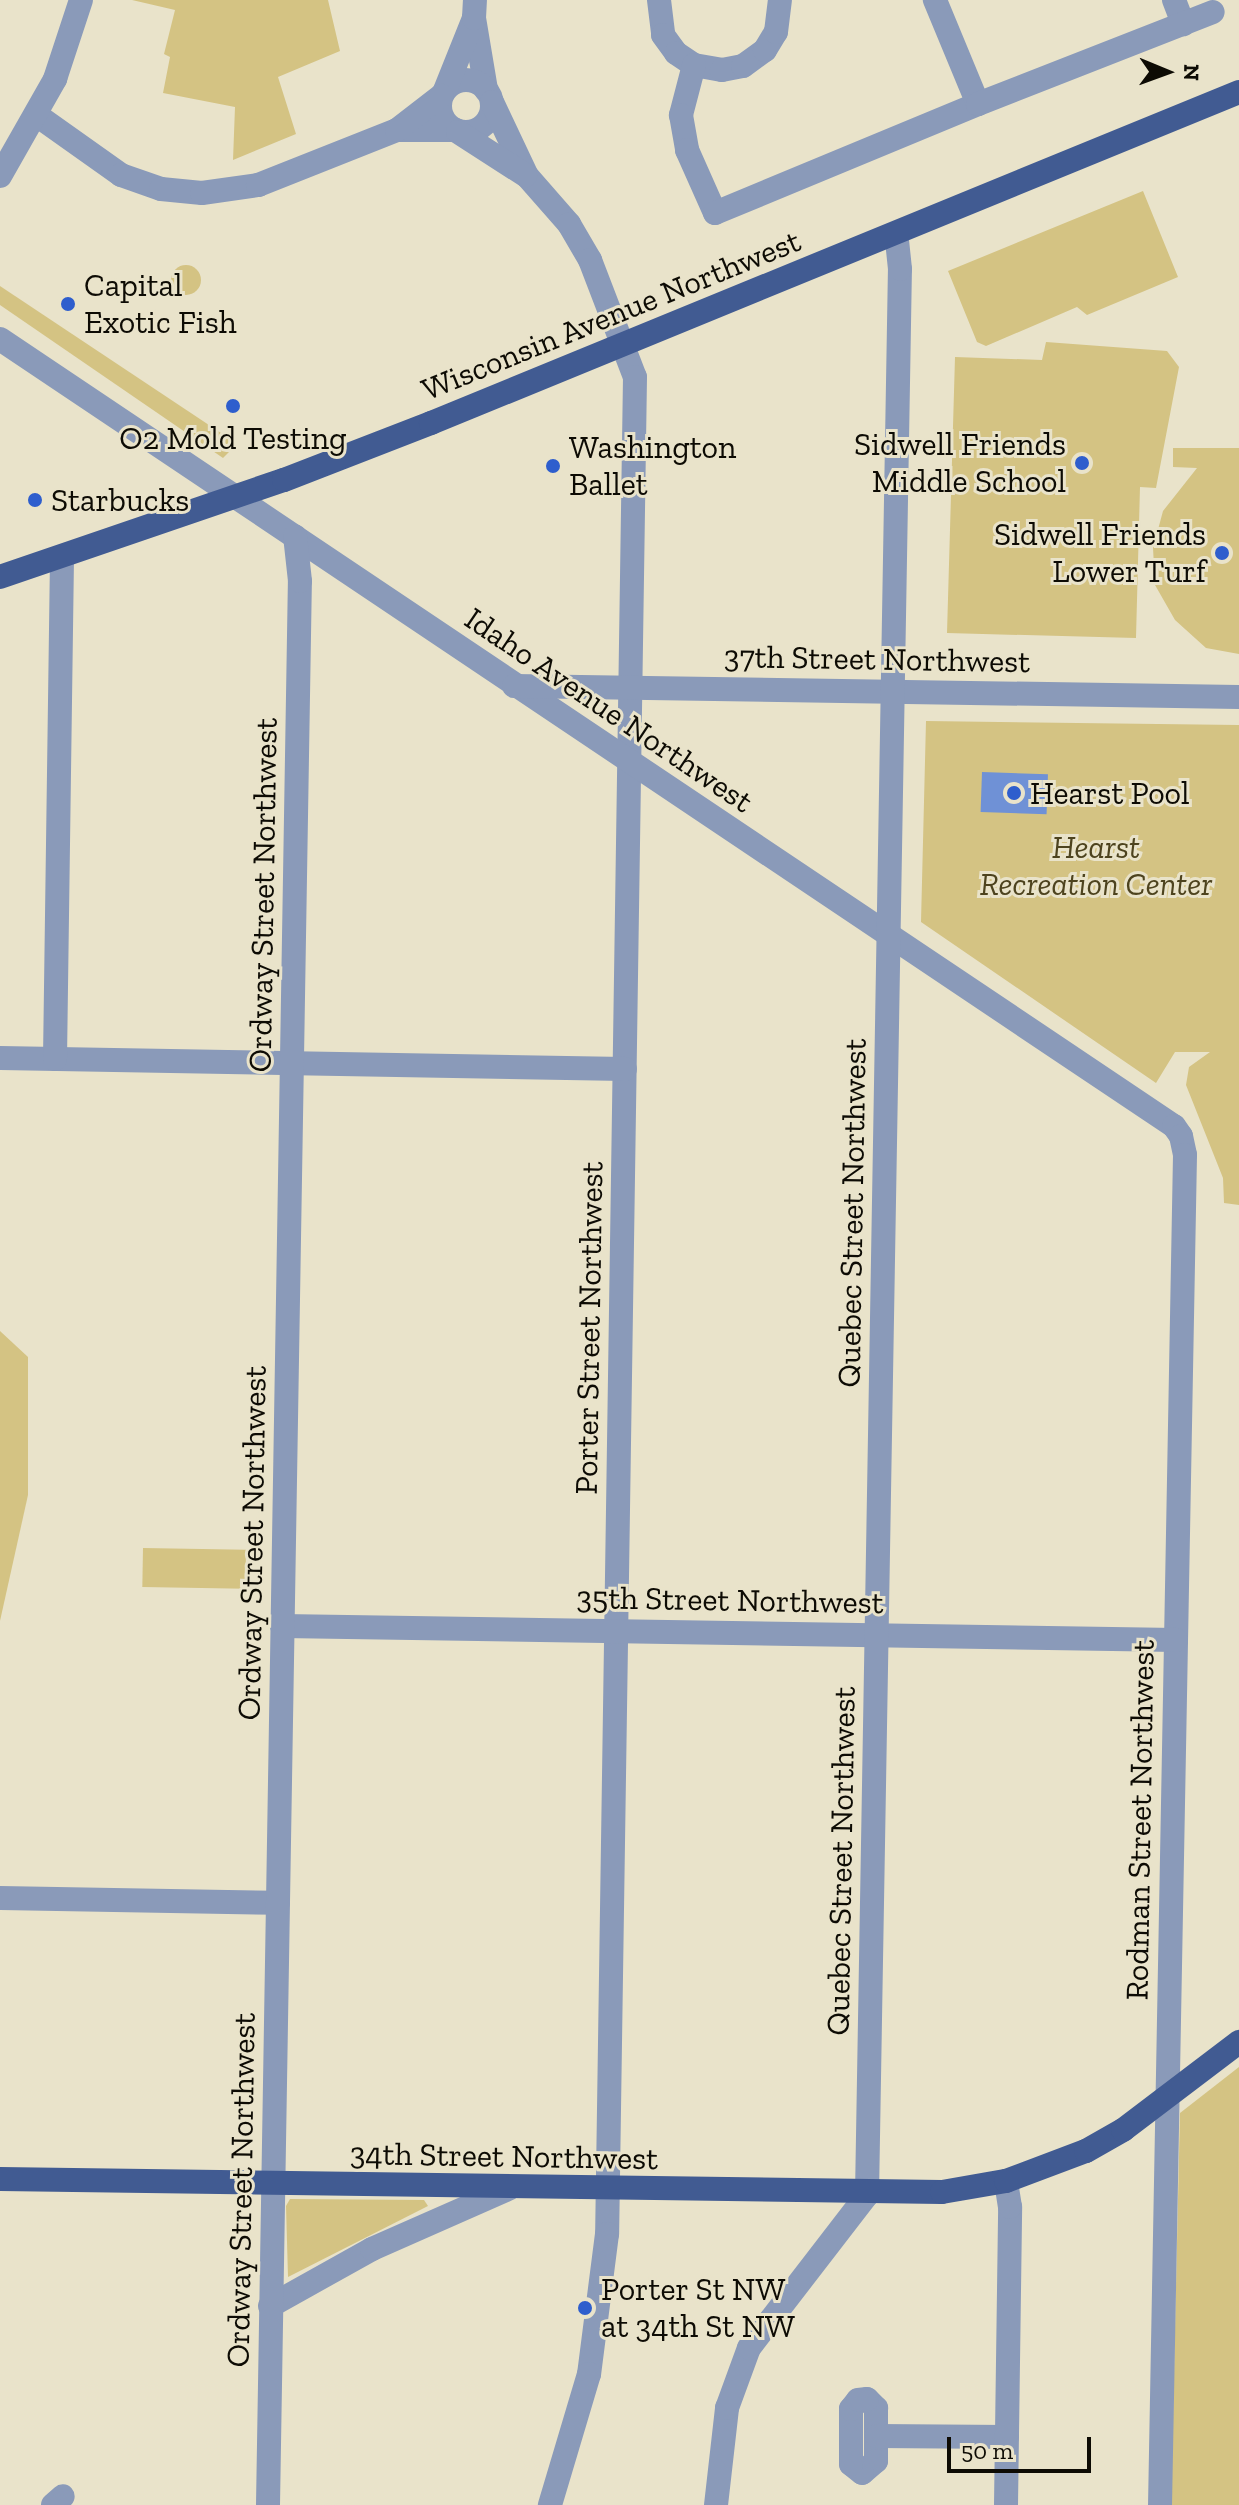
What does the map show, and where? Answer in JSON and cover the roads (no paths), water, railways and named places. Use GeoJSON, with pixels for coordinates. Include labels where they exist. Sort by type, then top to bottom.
{"type":"FeatureCollection","features":[{"type":"Feature","properties":{"kind":"main road","name":"Wisconsin Avenue Northwest"},"geometry":{"type":"LineString","coordinates":[[0,577],[234,498],[624,344],[1239,92]]}},
{"type":"Feature","properties":{"kind":"main road","name":"34th Street Northwest"},"geometry":{"type":"LineString","coordinates":[[0,2179],[867,2195],[942,2192],[1006,2181],[1086,2151],[1167,2098],[1239,2042]]}},
{"type":"Feature","properties":{"kind":"street"},"geometry":{"type":"LineString","coordinates":[[0,176],[38,116],[81,0]]}},
{"type":"Feature","properties":{"kind":"street"},"geometry":{"type":"LineString","coordinates":[[659,0],[663,35],[694,65],[722,70],[743,66],[765,50],[776,32],[780,0]]}},
{"type":"Feature","properties":{"kind":"street"},"geometry":{"type":"LineString","coordinates":[[935,0],[978,104]]}},
{"type":"Feature","properties":{"kind":"street"},"geometry":{"type":"LineString","coordinates":[[1174,0],[1183,24]]}},
{"type":"Feature","properties":{"kind":"street","name":"Porter Street Northwest"},"geometry":{"type":"LineString","coordinates":[[443,92],[475,9]]}},
{"type":"Feature","properties":{"kind":"street","name":"Porter Street Northwest"},"geometry":{"type":"LineString","coordinates":[[475,9],[489,96],[527,176],[569,224],[590,260],[635,377],[607,2191],[595,2343],[575,2430],[550,2505]]}},
{"type":"Feature","properties":{"kind":"street"},"geometry":{"type":"LineString","coordinates":[[694,65],[681,115],[687,150],[715,213],[978,104],[1213,12]]}},
{"type":"Feature","properties":{"kind":"street"},"geometry":{"type":"LineString","coordinates":[[38,116],[121,175],[191,193],[258,185],[397,130],[443,92],[470,79],[489,96],[483,126],[457,131],[397,130]]}},
{"type":"Feature","properties":{"kind":"street"},"geometry":{"type":"LineString","coordinates":[[443,92],[440,113],[457,131]]}},
{"type":"Feature","properties":{"kind":"street","name":"Porter Street Northwest"},"geometry":{"type":"LineString","coordinates":[[457,131],[527,176]]}},
{"type":"Feature","properties":{"kind":"street","name":"Quebec Street Northwest"},"geometry":{"type":"LineString","coordinates":[[867,2195],[893,691],[896,233]]}},
{"type":"Feature","properties":{"kind":"street","name":"Idaho Avenue Northwest"},"geometry":{"type":"LineString","coordinates":[[0,339],[1174,1126],[1181,1136]]}},
{"type":"Feature","properties":{"kind":"street","name":"Ordway Street Northwest"},"geometry":{"type":"LineString","coordinates":[[268,2505],[300,581],[295,536]]}},
{"type":"Feature","properties":{"kind":"street"},"geometry":{"type":"LineString","coordinates":[[55,1059],[62,557]]}},
{"type":"Feature","properties":{"kind":"street"},"geometry":{"type":"LineString","coordinates":[[300,581],[331,563]]}},
{"type":"Feature","properties":{"kind":"street","name":"37th Street Northwest"},"geometry":{"type":"LineString","coordinates":[[514,686],[1239,697]]}},
{"type":"Feature","properties":{"kind":"street"},"geometry":{"type":"LineString","coordinates":[[0,1058],[625,1069]]}},
{"type":"Feature","properties":{"kind":"street","name":"Rodman Street Northwest"},"geometry":{"type":"LineString","coordinates":[[1160,2505],[1176,1640],[1181,1136]]}},
{"type":"Feature","properties":{"kind":"street","name":"35th Street Northwest"},"geometry":{"type":"LineString","coordinates":[[282,1626],[1176,1640]]}},
{"type":"Feature","properties":{"kind":"street"},"geometry":{"type":"LineString","coordinates":[[0,1898],[278,1903]]}},
{"type":"Feature","properties":{"kind":"street"},"geometry":{"type":"LineString","coordinates":[[1006,2181],[1010,2207],[1006,2505]]}},
{"type":"Feature","properties":{"kind":"street"},"geometry":{"type":"LineString","coordinates":[[270,2306],[383,2243],[508,2189]]}},
{"type":"Feature","properties":{"kind":"street"},"geometry":{"type":"LineString","coordinates":[[716,2505],[724,2423],[745,2356],[769,2316],[867,2195]]}},
{"type":"Feature","properties":{"kind":"street"},"geometry":{"type":"LineString","coordinates":[[877,2436],[1007,2437]]}},
{"type":"Feature","properties":{"kind":"water","name":"Hearst Pool"},"geometry":{"type":"Polygon","coordinates":[[[982,772],[1048,774],[1047,814],[981,812],[982,772]]]}},
{"type":"Feature","properties":{"kind":"place","name":"Capital Exotic Fish"},"geometry":{"type":"Point","coordinates":[68,304]}},
{"type":"Feature","properties":{"kind":"place","name":"O2 Mold Testing"},"geometry":{"type":"Point","coordinates":[233,406]}},
{"type":"Feature","properties":{"kind":"place","name":"Sidwell Friends Middle School"},"geometry":{"type":"Point","coordinates":[1082,463]}},
{"type":"Feature","properties":{"kind":"place","name":"Washington Ballet"},"geometry":{"type":"Point","coordinates":[553,466]}},
{"type":"Feature","properties":{"kind":"place","name":"Starbucks"},"geometry":{"type":"Point","coordinates":[35,500]}},
{"type":"Feature","properties":{"kind":"place","name":"Sidwell Friends Lower Turf"},"geometry":{"type":"Point","coordinates":[1222,553]}},
{"type":"Feature","properties":{"kind":"place","name":"Hearst Pool"},"geometry":{"type":"Point","coordinates":[1014,793]}},
{"type":"Feature","properties":{"kind":"place","name":"Porter St NW at 34th St NW"},"geometry":{"type":"Point","coordinates":[585,2308]}},
{"type":"Feature","properties":{"kind":"park label","name":"Hearst Recreation Center"},"geometry":{"type":"Point","coordinates":[1096,866]}}]}
